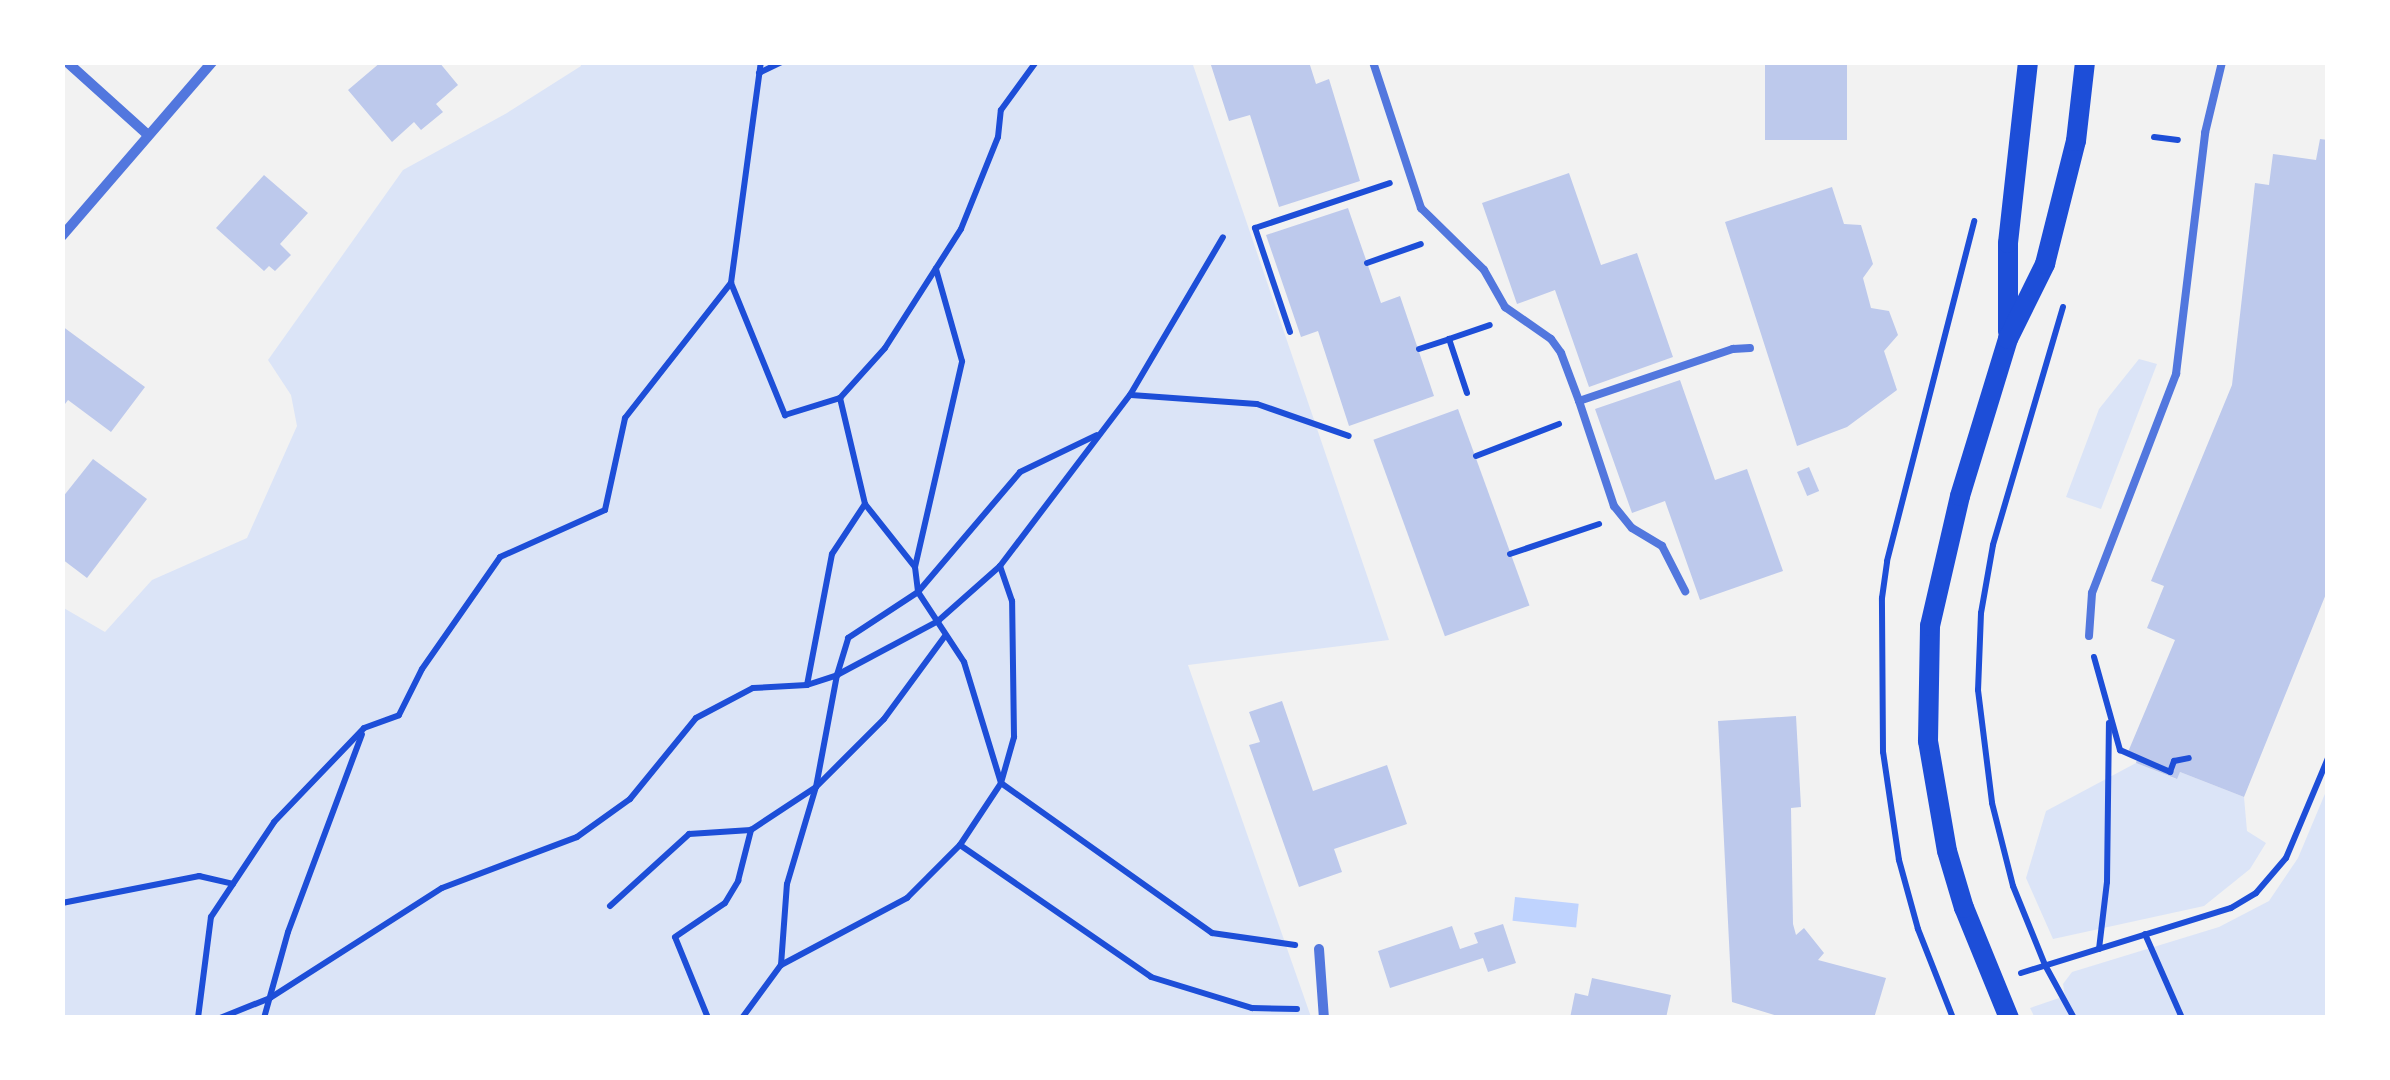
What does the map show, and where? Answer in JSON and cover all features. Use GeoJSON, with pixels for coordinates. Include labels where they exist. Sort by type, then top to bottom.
{"type":"FeatureCollection","features":[{"type":"Feature","properties":{"kind":"main road"},"geometry":{"type":"LineString","coordinates":[[2008,339],[2008,242],[2028,62]]}},
{"type":"Feature","properties":{"kind":"main road"},"geometry":{"type":"LineString","coordinates":[[2009,1018],[1947,852],[1928,741],[1926,679],[1940,572],[2008,339],[2045,264],[2076,141],[2084,62]]}},
{"type":"Feature","properties":{"kind":"street"},"geometry":{"type":"LineString","coordinates":[[67,62],[148,135]]}},
{"type":"Feature","properties":{"kind":"street"},"geometry":{"type":"LineString","coordinates":[[62,236],[212,62]]}},
{"type":"Feature","properties":{"kind":"street"},"geometry":{"type":"LineString","coordinates":[[1319,948],[1324,1014]]}},
{"type":"Feature","properties":{"kind":"lane"},"geometry":{"type":"LineString","coordinates":[[1373,62],[1421,208],[1484,270],[1515,316],[1550,339],[1561,353],[1614,506],[1632,528],[1662,546],[1685,591]]}},
{"type":"Feature","properties":{"kind":"lane"},"geometry":{"type":"LineString","coordinates":[[2088,636],[2092,593],[2176,374],[2206,133],[2222,62]]}},
{"type":"Feature","properties":{"kind":"lane"},"geometry":{"type":"LineString","coordinates":[[1579,401],[1733,349],[1750,348]]}},
{"type":"Feature","properties":{"kind":"path"},"geometry":{"type":"LineString","coordinates":[[761,62],[731,283],[785,416],[840,398],[885,348],[960,229],[998,136],[1002,110],[1036,62]]}},
{"type":"Feature","properties":{"kind":"path"},"geometry":{"type":"LineString","coordinates":[[760,74],[782,62]]}},
{"type":"Feature","properties":{"kind":"path"},"geometry":{"type":"LineString","coordinates":[[1290,332],[1255,228],[1410,176]]}},
{"type":"Feature","properties":{"kind":"path"},"geometry":{"type":"LineString","coordinates":[[220,1018],[270,998],[442,888],[577,837],[630,799],[696,718],[753,688],[807,685],[837,675],[938,621],[1000,566],[1130,395],[1223,237]]}},
{"type":"Feature","properties":{"kind":"path"},"geometry":{"type":"LineString","coordinates":[[1367,263],[1414,246]]}},
{"type":"Feature","properties":{"kind":"path"},"geometry":{"type":"LineString","coordinates":[[936,268],[962,361],[916,567],[918,592],[964,662],[1000,784],[1212,934],[1319,948]]}},
{"type":"Feature","properties":{"kind":"path"},"geometry":{"type":"LineString","coordinates":[[198,1018],[211,917],[274,822],[364,728],[399,714],[422,669],[500,557],[606,510],[625,418],[731,283]]}},
{"type":"Feature","properties":{"kind":"path"},"geometry":{"type":"LineString","coordinates":[[2067,295],[1993,544],[1981,613],[1978,690],[1992,803],[2013,886],[2045,965],[2074,1018]]}},
{"type":"Feature","properties":{"kind":"path"},"geometry":{"type":"LineString","coordinates":[[1419,350],[1515,316]]}},
{"type":"Feature","properties":{"kind":"path"},"geometry":{"type":"LineString","coordinates":[[1449,339],[1467,393]]}},
{"type":"Feature","properties":{"kind":"path"},"geometry":{"type":"LineString","coordinates":[[1130,395],[1257,404],[1348,436]]}},
{"type":"Feature","properties":{"kind":"path"},"geometry":{"type":"LineString","coordinates":[[840,398],[865,504],[916,567]]}},
{"type":"Feature","properties":{"kind":"path"},"geometry":{"type":"LineString","coordinates":[[1927,412],[1937,414]]}},
{"type":"Feature","properties":{"kind":"path"},"geometry":{"type":"LineString","coordinates":[[1476,456],[1551,426]]}},
{"type":"Feature","properties":{"kind":"path"},"geometry":{"type":"LineString","coordinates":[[780,965],[787,884],[816,788],[837,675],[848,638],[918,592],[1020,472],[1097,435]]}},
{"type":"Feature","properties":{"kind":"path"},"geometry":{"type":"LineString","coordinates":[[807,685],[832,554],[865,504]]}},
{"type":"Feature","properties":{"kind":"path"},"geometry":{"type":"LineString","coordinates":[[1510,554],[1603,523]]}},
{"type":"Feature","properties":{"kind":"path"},"geometry":{"type":"LineString","coordinates":[[742,1018],[780,965],[908,898],[960,845],[1000,784],[1014,738],[1012,600],[1000,566]]}},
{"type":"Feature","properties":{"kind":"path"},"geometry":{"type":"LineString","coordinates":[[610,906],[689,834],[751,830],[816,788],[884,719],[946,636]]}},
{"type":"Feature","properties":{"kind":"path"},"geometry":{"type":"LineString","coordinates":[[2088,636],[2120,750],[2170,772],[2174,760],[2189,758]]}},
{"type":"Feature","properties":{"kind":"path"},"geometry":{"type":"LineString","coordinates":[[2099,949],[2107,882],[2110,723]]}},
{"type":"Feature","properties":{"kind":"path"},"geometry":{"type":"LineString","coordinates":[[264,1018],[288,932],[364,728]]}},
{"type":"Feature","properties":{"kind":"path"},"geometry":{"type":"LineString","coordinates":[[1946,1000],[2231,908],[2256,893],[2286,858],[2328,758]]}},
{"type":"Feature","properties":{"kind":"path"},"geometry":{"type":"LineString","coordinates":[[708,1018],[674,938],[725,902],[738,882],[751,830]]}},
{"type":"Feature","properties":{"kind":"path"},"geometry":{"type":"LineString","coordinates":[[960,845],[1150,977],[1252,1008],[1324,1014]]}},
{"type":"Feature","properties":{"kind":"path"},"geometry":{"type":"LineString","coordinates":[[62,903],[199,876],[233,884]]}},
{"type":"Feature","properties":{"kind":"path"},"geometry":{"type":"LineString","coordinates":[[2145,934],[2182,1018]]}},
{"type":"Feature","properties":{"kind":"shaded area"},"geometry":{"type":"Polygon","coordinates":[[[1192,62],[1389,640],[1188,665],[1311,1017],[63,1018],[62,607],[105,632],[152,580],[247,538],[297,426],[291,395],[268,360],[403,170],[507,113],[581,66],[580,63],[1192,62]]]}},
{"type":"Feature","properties":{"kind":"shaded area"},"geometry":{"type":"Polygon","coordinates":[[[2139,359],[2157,364],[2101,509],[2066,497],[2099,409],[2139,359]]]}},
{"type":"Feature","properties":{"kind":"shaded area"},"geometry":{"type":"Polygon","coordinates":[[[2136,763],[2176,779],[2180,772],[2244,797],[2247,831],[2266,843],[2250,869],[2204,906],[2053,939],[2026,878],[2046,811],[2136,763]]]}},
{"type":"Feature","properties":{"kind":"shaded area"},"geometry":{"type":"Polygon","coordinates":[[[2327,789],[2327,1017],[2035,1018],[2030,1008],[2065,996],[2063,984],[2072,972],[2219,927],[2269,901],[2298,858],[2327,789]]]}},
{"type":"Feature","properties":{"kind":"water"},"geometry":{"type":"Polygon","coordinates":[[[1515,897],[1579,904],[1576,928],[1512,921],[1515,897]]]}},
{"type":"Feature","properties":{"kind":"building"},"geometry":{"type":"Polygon","coordinates":[[[381,62],[439,62],[458,85],[436,104],[443,112],[421,130],[414,122],[392,142],[348,90],[381,62]]]}},
{"type":"Feature","properties":{"kind":"building"},"geometry":{"type":"Polygon","coordinates":[[[1210,62],[1309,62],[1316,84],[1329,79],[1360,181],[1279,207],[1250,115],[1229,121],[1210,62]]]}},
{"type":"Feature","properties":{"kind":"building"},"geometry":{"type":"Polygon","coordinates":[[[1765,62],[1847,62],[1847,140],[1765,140],[1765,62]]]}},
{"type":"Feature","properties":{"kind":"building"},"geometry":{"type":"Polygon","coordinates":[[[2320,139],[2328,140],[2328,589],[2244,797],[2180,772],[2177,779],[2136,763],[2138,756],[2128,752],[2175,640],[2147,628],[2164,586],[2151,581],[2232,385],[2255,183],[2269,185],[2273,154],[2316,160],[2320,139]]]}},
{"type":"Feature","properties":{"kind":"building"},"geometry":{"type":"Polygon","coordinates":[[[1569,173],[1601,265],[1637,253],[1673,357],[1589,387],[1555,290],[1517,304],[1482,203],[1569,173]]]}},
{"type":"Feature","properties":{"kind":"building"},"geometry":{"type":"Polygon","coordinates":[[[264,175],[308,213],[280,244],[291,255],[275,271],[269,266],[264,271],[216,228],[264,175]]]}},
{"type":"Feature","properties":{"kind":"building"},"geometry":{"type":"Polygon","coordinates":[[[1832,187],[1844,224],[1861,225],[1873,264],[1863,278],[1871,308],[1889,311],[1898,335],[1884,351],[1897,390],[1847,427],[1797,446],[1725,222],[1832,187]]]}},
{"type":"Feature","properties":{"kind":"building"},"geometry":{"type":"Polygon","coordinates":[[[1348,208],[1381,303],[1400,296],[1434,396],[1349,426],[1318,331],[1301,337],[1266,235],[1348,208]]]}},
{"type":"Feature","properties":{"kind":"building"},"geometry":{"type":"Polygon","coordinates":[[[62,326],[145,387],[111,432],[68,400],[62,408],[62,326]]]}},
{"type":"Feature","properties":{"kind":"building"},"geometry":{"type":"Polygon","coordinates":[[[1680,380],[1715,480],[1747,469],[1783,571],[1700,600],[1665,501],[1632,513],[1595,409],[1680,380]]]}},
{"type":"Feature","properties":{"kind":"building"},"geometry":{"type":"Polygon","coordinates":[[[1458,409],[1529,605],[1445,636],[1373,440],[1458,409]]]}},
{"type":"Feature","properties":{"kind":"building"},"geometry":{"type":"Polygon","coordinates":[[[93,459],[147,499],[87,578],[62,559],[62,498],[93,459]]]}},
{"type":"Feature","properties":{"kind":"building"},"geometry":{"type":"Polygon","coordinates":[[[1809,467],[1819,491],[1807,496],[1797,472],[1809,467]]]}},
{"type":"Feature","properties":{"kind":"building"},"geometry":{"type":"Polygon","coordinates":[[[1282,701],[1313,791],[1387,765],[1407,824],[1334,849],[1342,872],[1299,887],[1249,745],[1260,742],[1249,712],[1282,701]]]}},
{"type":"Feature","properties":{"kind":"building"},"geometry":{"type":"Polygon","coordinates":[[[1796,716],[1801,807],[1791,808],[1793,924],[1796,935],[1804,928],[1824,953],[1818,960],[1886,978],[1874,1018],[1784,1018],[1732,1002],[1718,721],[1796,716]]]}},
{"type":"Feature","properties":{"kind":"building"},"geometry":{"type":"Polygon","coordinates":[[[1503,924],[1516,963],[1488,972],[1483,958],[1390,988],[1378,951],[1452,926],[1460,949],[1478,943],[1474,933],[1503,924]]]}},
{"type":"Feature","properties":{"kind":"building"},"geometry":{"type":"Polygon","coordinates":[[[1592,978],[1671,995],[1666,1018],[1570,1018],[1575,993],[1588,996],[1592,978]]]}}]}
